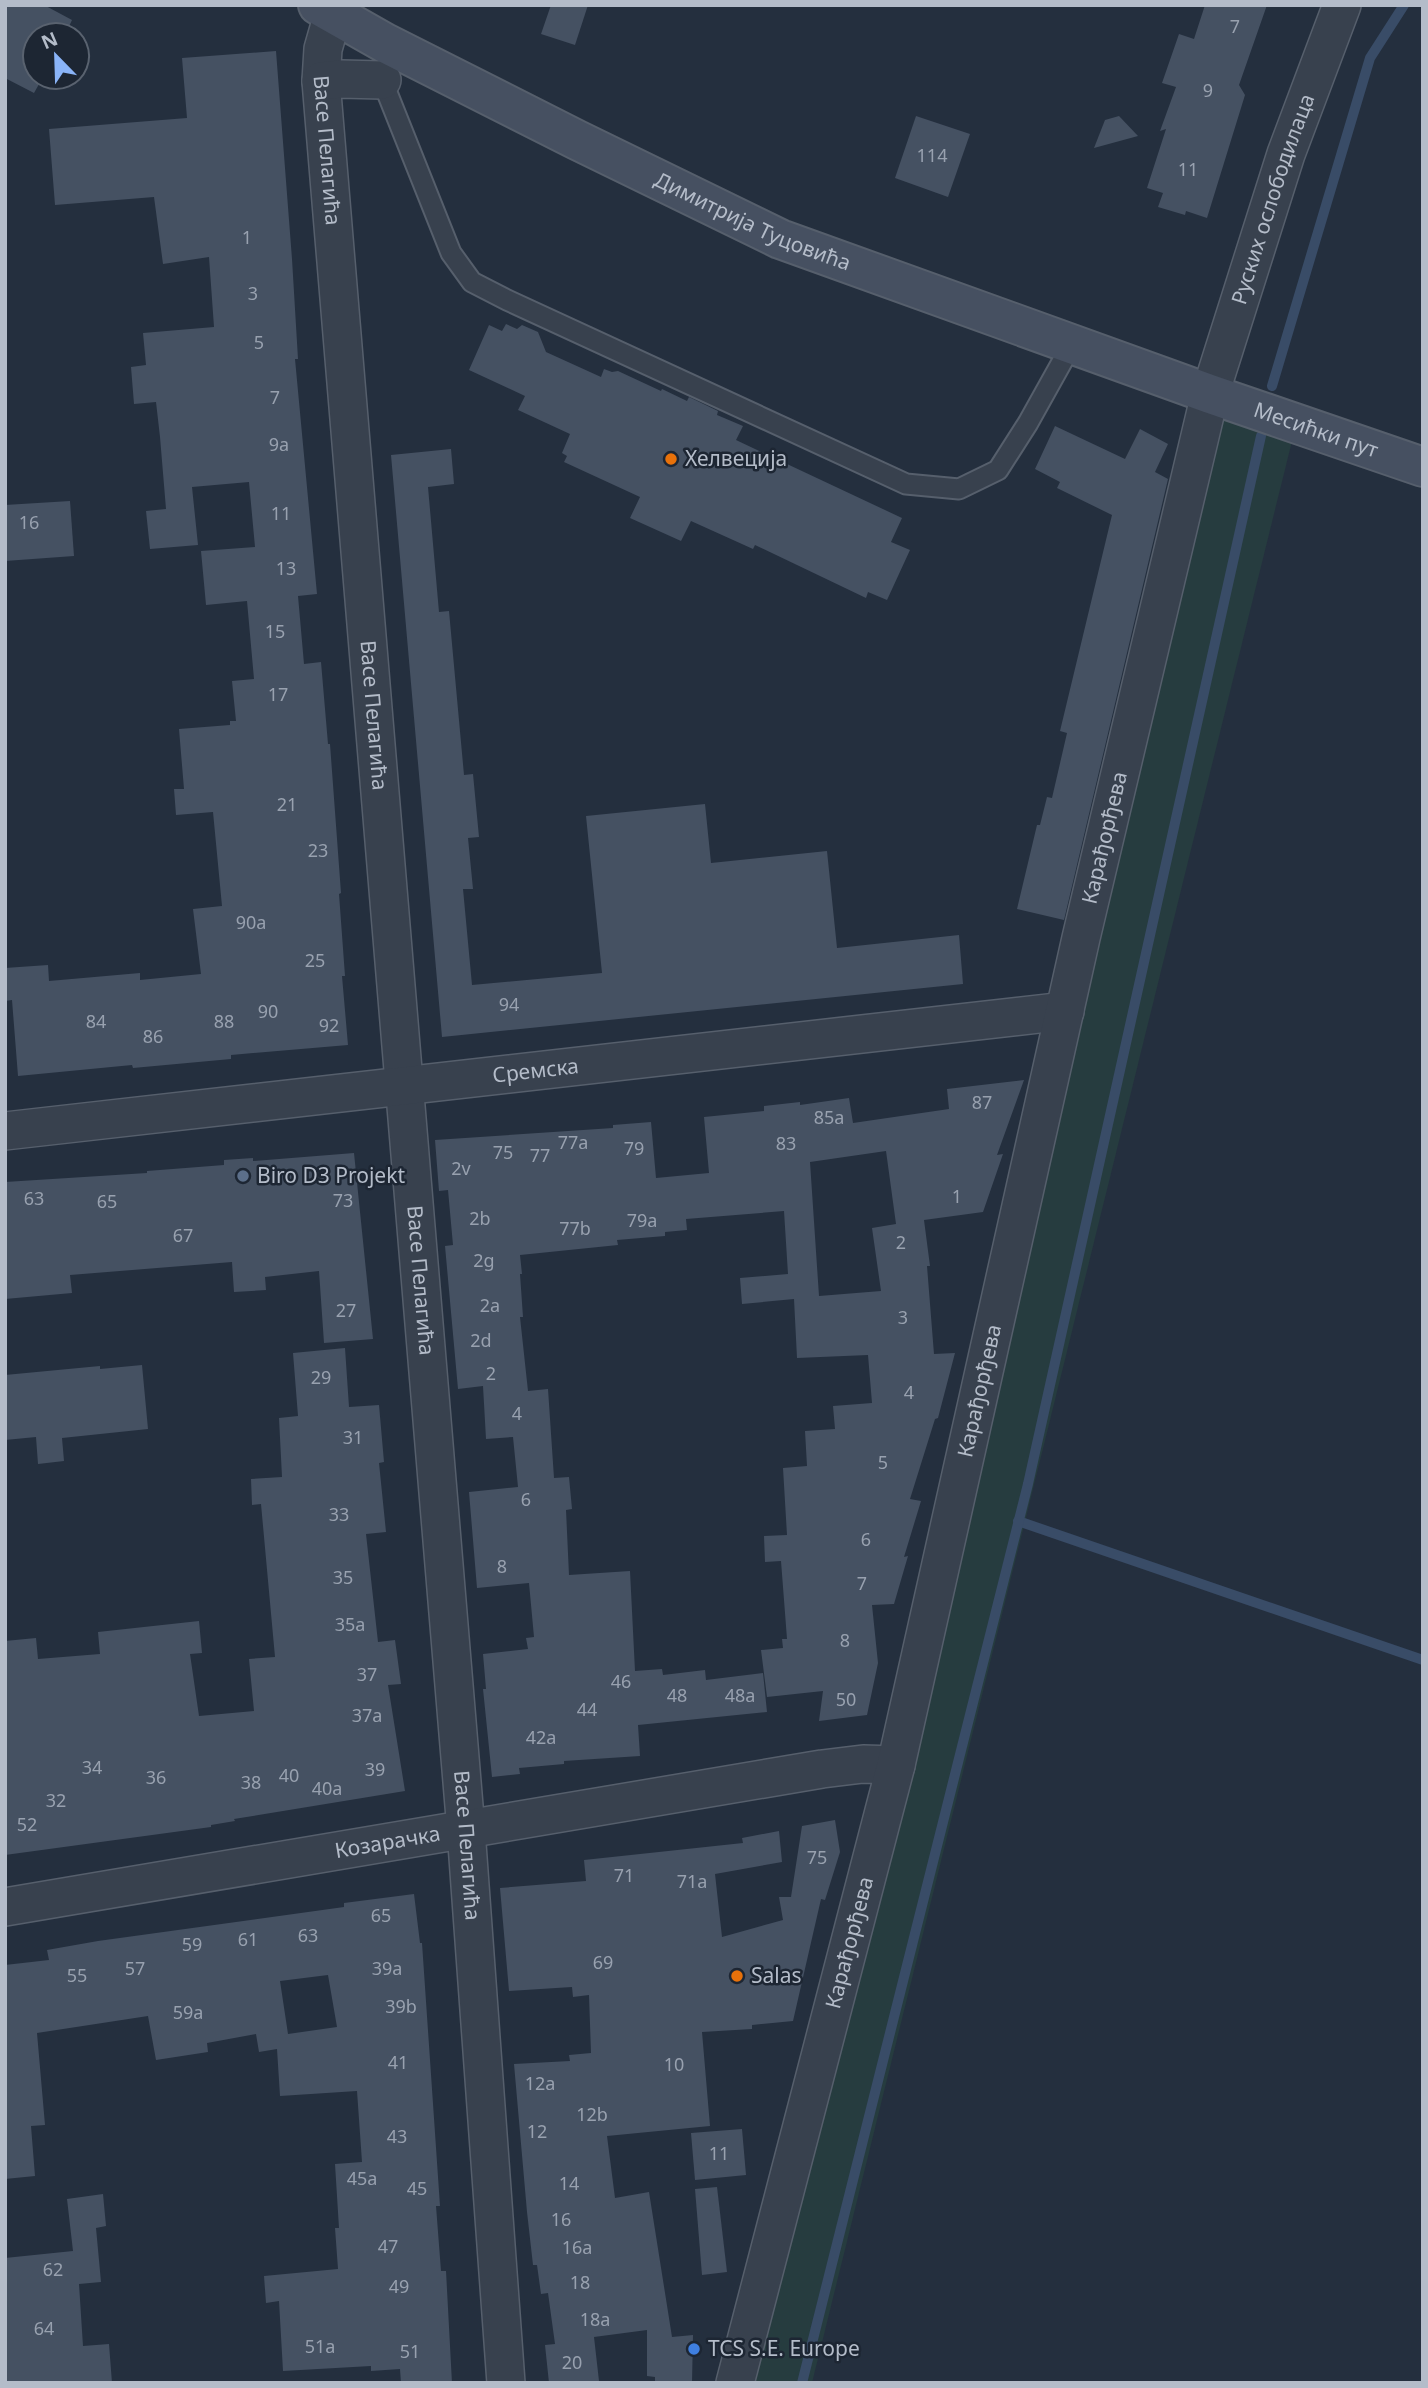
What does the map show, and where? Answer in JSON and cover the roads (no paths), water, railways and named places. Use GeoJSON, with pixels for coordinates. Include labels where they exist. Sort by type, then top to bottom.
{"type":"FeatureCollection","features":[{"type":"Feature","properties":{"kind":"street","name":"Руских ослободилаца"},"geometry":{"type":"LineString","coordinates":[[1210,394],[1286,154],[1342,5]]}},
{"type":"Feature","properties":{"kind":"street","name":"Димитрија Туцовића"},"geometry":{"type":"LineString","coordinates":[[325,9],[384,62],[565,134],[780,239],[1210,394]]}},
{"type":"Feature","properties":{"kind":"street","name":"Васе Пелагића"},"geometry":{"type":"LineString","coordinates":[[325,9],[321,81],[466,1830],[506,2383]]}},
{"type":"Feature","properties":{"kind":"street"},"geometry":{"type":"LineString","coordinates":[[321,81],[341,79],[384,62]]}},
{"type":"Feature","properties":{"kind":"street","name":"Месићки пут"},"geometry":{"type":"LineString","coordinates":[[1210,394],[1423,467]]}},
{"type":"Feature","properties":{"kind":"street","name":"Карађорђева"},"geometry":{"type":"LineString","coordinates":[[734,2383],[897,1765],[1065,1011],[1210,394]]}},
{"type":"Feature","properties":{"kind":"street","name":"Сремска"},"geometry":{"type":"LineString","coordinates":[[5,1131],[1065,1011]]}},
{"type":"Feature","properties":{"kind":"street","name":"Козарачка"},"geometry":{"type":"LineString","coordinates":[[5,1908],[822,1769],[863,1764],[897,1765]]}},
{"type":"Feature","properties":{"kind":"lane"},"geometry":{"type":"LineString","coordinates":[[384,62],[451,253],[472,282],[906,484],[959,489],[998,470],[1072,344]]}},
{"type":"Feature","properties":{"kind":"waterway"},"geometry":{"type":"LineString","coordinates":[[1272,386],[1370,58],[1404,5]]}},
{"type":"Feature","properties":{"kind":"waterway"},"geometry":{"type":"LineString","coordinates":[[802,2383],[1028,1484],[1261,436]]}},
{"type":"Feature","properties":{"kind":"waterway"},"geometry":{"type":"LineString","coordinates":[[1018,1521],[1423,1660]]}},
{"type":"Feature","properties":{"kind":"place","name":"Хелвеција"},"geometry":{"type":"Point","coordinates":[671,459]}},
{"type":"Feature","properties":{"kind":"place","name":"Biro D3 Projekt"},"geometry":{"type":"Point","coordinates":[243,1176]}},
{"type":"Feature","properties":{"kind":"place","name":"Salas"},"geometry":{"type":"Point","coordinates":[737,1976]}},
{"type":"Feature","properties":{"kind":"place","name":"TCS S.E. Europe"},"geometry":{"type":"Point","coordinates":[694,2349]}}]}
